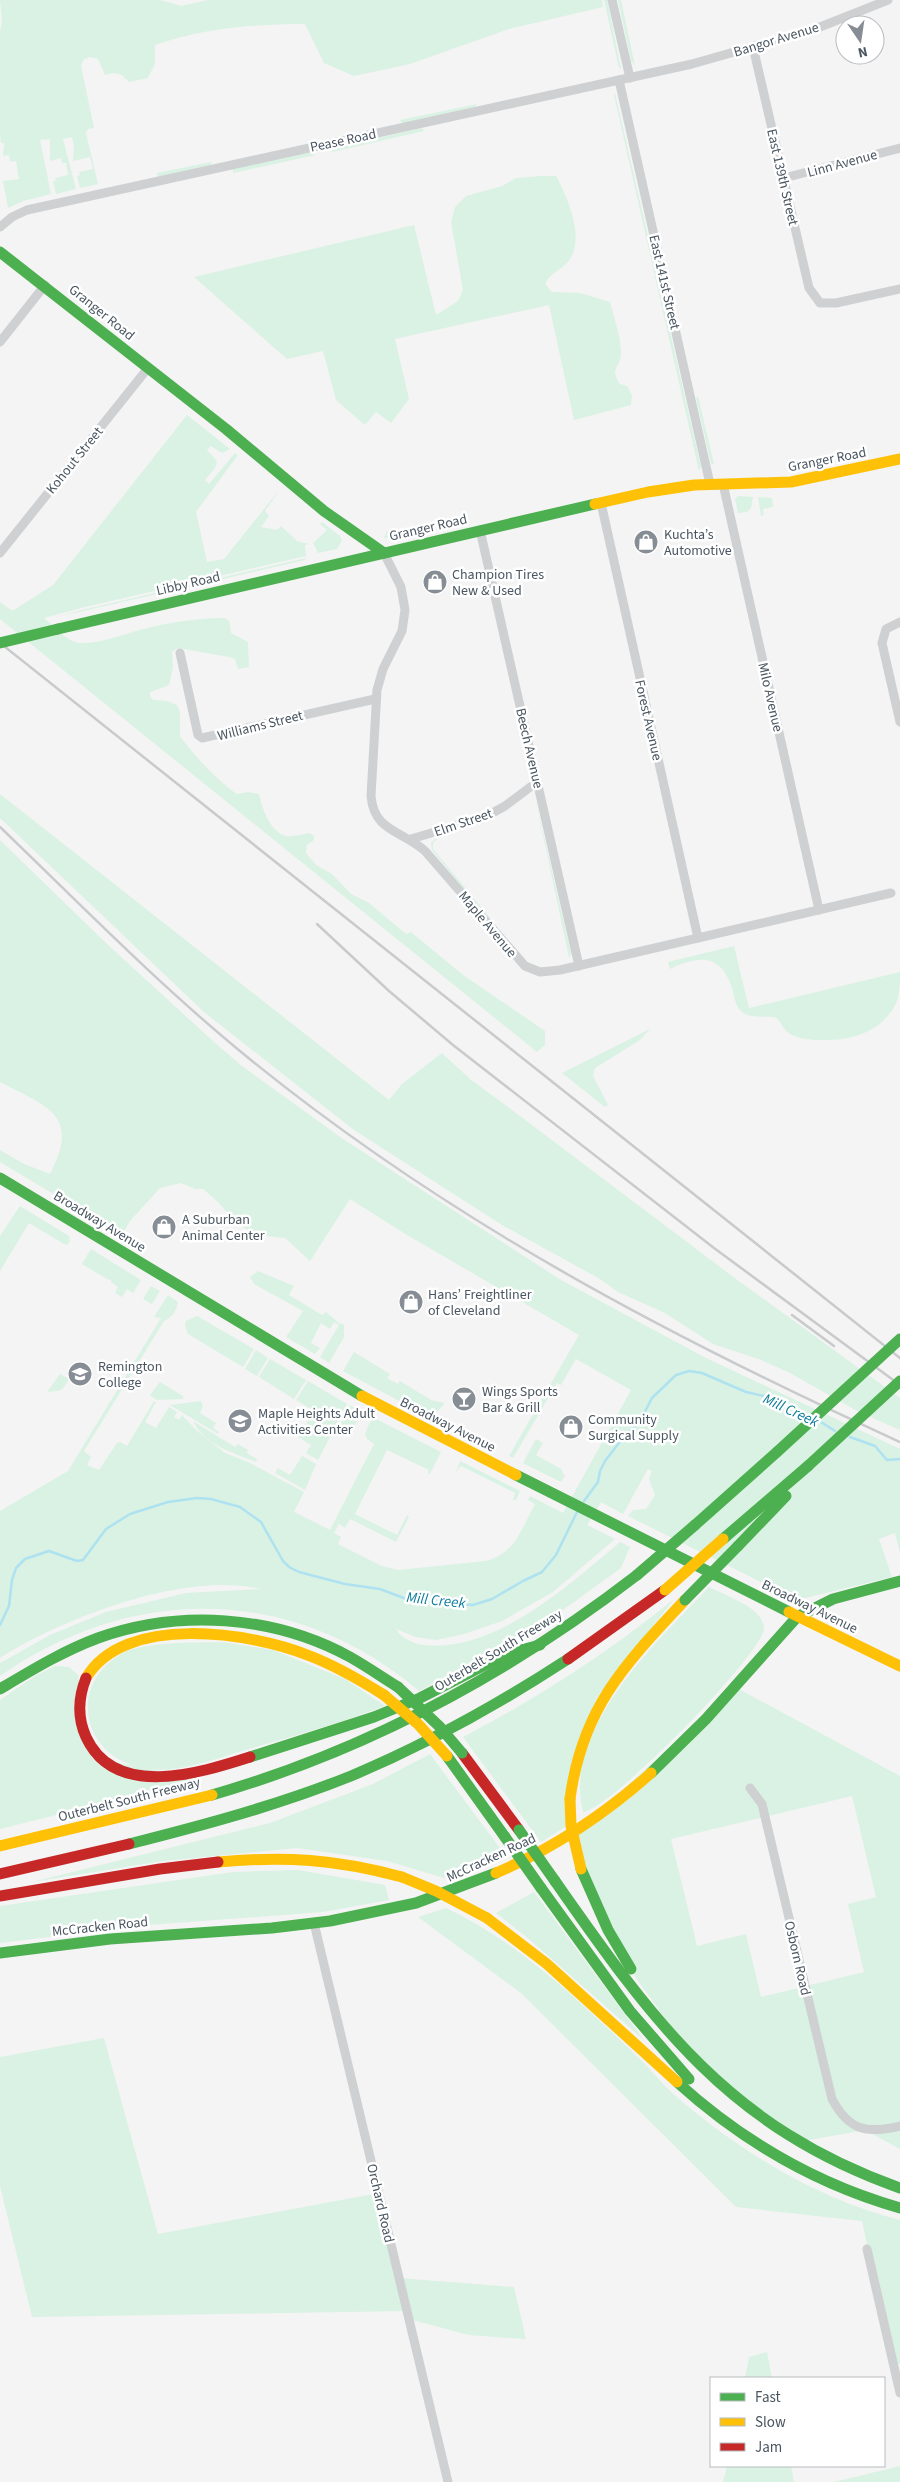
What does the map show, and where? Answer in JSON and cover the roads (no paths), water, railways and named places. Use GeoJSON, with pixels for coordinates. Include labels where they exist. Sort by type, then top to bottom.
{"type":"FeatureCollection","features":[{"type":"Feature","properties":{"kind":"main road","name":"Granger Road"},"geometry":{"type":"LineString","coordinates":[[0,252],[45,285],[226,429],[324,511],[384,553],[652,491],[710,484],[799,481],[900,459]]}},
{"type":"Feature","properties":{"kind":"main road","name":"Libby Road"},"geometry":{"type":"LineString","coordinates":[[0,643],[384,553]]}},
{"type":"Feature","properties":{"kind":"main road","name":"Broadway Avenue"},"geometry":{"type":"LineString","coordinates":[[0,1178],[373,1403],[797,1617],[900,1666]]}},
{"type":"Feature","properties":{"kind":"main road","name":"Outerbelt South Freeway"},"geometry":{"type":"LineString","coordinates":[[0,1846],[190,1800],[258,1781],[361,1740],[441,1702],[540,1645],[637,1576],[777,1452],[900,1339]]}},
{"type":"Feature","properties":{"kind":"main road"},"geometry":{"type":"LineString","coordinates":[[0,1874],[168,1834],[251,1811],[302,1794],[383,1762],[460,1725],[525,1688],[580,1653],[665,1590],[808,1466],[900,1381]]}},
{"type":"Feature","properties":{"kind":"main road"},"geometry":{"type":"LineString","coordinates":[[694,2060],[619,1951],[581,1869],[571,1826],[570,1799],[576,1753],[596,1710],[631,1660],[685,1600],[778,1507],[808,1466]]}},
{"type":"Feature","properties":{"kind":"main road","name":"McCracken Road"},"geometry":{"type":"LineString","coordinates":[[0,1953],[116,1939],[314,1923],[396,1908],[446,1894],[507,1868],[568,1834],[612,1805],[666,1759],[797,1617],[817,1605],[838,1596],[900,1581]]}},
{"type":"Feature","properties":{"kind":"main road"},"geometry":{"type":"LineString","coordinates":[[0,1689],[56,1655],[117,1631],[149,1624],[210,1620],[253,1623],[284,1630],[320,1641],[366,1666],[398,1688],[440,1727],[462,1753],[641,2002],[694,2060],[740,2100],[798,2142],[855,2172],[900,2188]]}},
{"type":"Feature","properties":{"kind":"main road"},"geometry":{"type":"LineString","coordinates":[[540,1645],[508,1654],[410,1703],[358,1724],[228,1764],[180,1775],[143,1777],[124,1772],[109,1764],[87,1740],[81,1723],[79,1706],[86,1680],[96,1664],[110,1652],[140,1640],[186,1634],[232,1635],[290,1647],[337,1666],[384,1695],[418,1724],[447,1756],[613,1989],[663,2050],[718,2106],[766,2148]]}},
{"type":"Feature","properties":{"kind":"main road"},"geometry":{"type":"LineString","coordinates":[[0,1896],[123,1876],[244,1860],[322,1860],[360,1866],[402,1877],[436,1891],[487,1918],[549,1963],[654,2061],[715,2114],[766,2148],[790,2163],[838,2186],[900,2208]]}},
{"type":"Feature","properties":{"kind":"street"},"geometry":{"type":"LineString","coordinates":[[612,0],[630,78]]}},
{"type":"Feature","properties":{"kind":"street","name":"Bangor Avenue"},"geometry":{"type":"LineString","coordinates":[[692,64],[815,29],[888,0]]}},
{"type":"Feature","properties":{"kind":"street","name":"East 139th Street"},"geometry":{"type":"LineString","coordinates":[[753,47],[809,288],[820,303],[836,303],[900,289]]}},
{"type":"Feature","properties":{"kind":"street","name":"Pease Road"},"geometry":{"type":"LineString","coordinates":[[0,227],[10,218],[26,210],[692,64]]}},
{"type":"Feature","properties":{"kind":"street","name":"East 141st Street"},"geometry":{"type":"LineString","coordinates":[[619,80],[710,484]]}},
{"type":"Feature","properties":{"kind":"street","name":"Linn Avenue"},"geometry":{"type":"LineString","coordinates":[[784,178],[900,148]]}},
{"type":"Feature","properties":{"kind":"street"},"geometry":{"type":"LineString","coordinates":[[0,342],[45,285]]}},
{"type":"Feature","properties":{"kind":"street","name":"Kohout Street"},"geometry":{"type":"LineString","coordinates":[[0,553],[148,368]]}},
{"type":"Feature","properties":{"kind":"street","name":"Milo Avenue"},"geometry":{"type":"LineString","coordinates":[[723,484],[818,910]]}},
{"type":"Feature","properties":{"kind":"street","name":"Forest Avenue"},"geometry":{"type":"LineString","coordinates":[[601,503],[698,938]]}},
{"type":"Feature","properties":{"kind":"street","name":"Beech Avenue"},"geometry":{"type":"LineString","coordinates":[[480,530],[579,966]]}},
{"type":"Feature","properties":{"kind":"street","name":"Maple Avenue"},"geometry":{"type":"LineString","coordinates":[[384,553],[402,592],[405,615],[402,631],[379,680],[375,699],[371,796],[373,809],[383,825],[411,839],[430,856],[525,966],[535,971],[547,972],[579,966],[890,893]]}},
{"type":"Feature","properties":{"kind":"street"},"geometry":{"type":"LineString","coordinates":[[900,622],[886,630],[882,643],[900,722]]}},
{"type":"Feature","properties":{"kind":"street","name":"Williams Street"},"geometry":{"type":"LineString","coordinates":[[180,653],[198,735],[202,738],[375,699]]}},
{"type":"Feature","properties":{"kind":"street","name":"Elm Street"},"geometry":{"type":"LineString","coordinates":[[411,839],[485,817],[505,806],[537,782]]}},
{"type":"Feature","properties":{"kind":"street","name":"Osborn Road"},"geometry":{"type":"LineString","coordinates":[[750,1788],[762,1804],[832,2099],[841,2115],[852,2124],[865,2130],[881,2130],[900,2126]]}},
{"type":"Feature","properties":{"kind":"street","name":"Orchard Road"},"geometry":{"type":"LineString","coordinates":[[314,1923],[448,2482]]}},
{"type":"Feature","properties":{"kind":"street"},"geometry":{"type":"LineString","coordinates":[[867,2249],[900,2393]]}},
{"type":"Feature","properties":{"kind":"waterway","name":"Mill Creek"},"geometry":{"type":"LineString","coordinates":[[584,1501],[598,1482],[600,1471],[605,1461],[625,1435],[639,1423],[652,1398],[676,1375],[689,1371],[702,1373],[746,1392],[769,1397],[790,1412],[807,1415]]}},
{"type":"Feature","properties":{"kind":"waterway","name":"Mill Creek"},"geometry":{"type":"LineString","coordinates":[[821,1422],[835,1431]]}},
{"type":"Feature","properties":{"kind":"waterway","name":"Mill Creek"},"geometry":{"type":"LineString","coordinates":[[850,1437],[875,1446],[887,1460],[900,1459]]}},
{"type":"Feature","properties":{"kind":"waterway","name":"Mill Creek"},"geometry":{"type":"LineString","coordinates":[[0,1625],[9,1606],[12,1580],[16,1568],[25,1559],[49,1551],[77,1561],[83,1560],[106,1529],[130,1514],[168,1502],[197,1498],[211,1499],[240,1507],[261,1522],[283,1561],[289,1567],[299,1572],[345,1584],[380,1589],[409,1600],[473,1605],[492,1599],[542,1572],[556,1555],[578,1510]]}},
{"type":"Feature","properties":{"kind":"railway"},"geometry":{"type":"LineString","coordinates":[[0,643],[900,1358]]}},
{"type":"Feature","properties":{"kind":"railway"},"geometry":{"type":"LineString","coordinates":[[0,827],[121,944],[214,1029],[322,1115],[400,1170],[480,1222],[643,1316],[727,1360],[900,1442]]}},
{"type":"Feature","properties":{"kind":"railway"},"geometry":{"type":"LineString","coordinates":[[317,924],[389,991],[453,1045],[714,1248],[900,1385]]}},
{"type":"Feature","properties":{"kind":"railway"},"geometry":{"type":"LineString","coordinates":[[792,1315],[834,1346]]}},
{"type":"Feature","properties":{"kind":"place","name":"Kuchta’s Automotive"},"geometry":{"type":"Point","coordinates":[646,542]}},
{"type":"Feature","properties":{"kind":"place","name":"Champion Tires New & Used"},"geometry":{"type":"Point","coordinates":[435,582]}},
{"type":"Feature","properties":{"kind":"place","name":"A Suburban Animal Center"},"geometry":{"type":"Point","coordinates":[164,1227]}},
{"type":"Feature","properties":{"kind":"place","name":"Hans’ Freightliner of Cleveland"},"geometry":{"type":"Point","coordinates":[411,1302]}},
{"type":"Feature","properties":{"kind":"place","name":"Remington College"},"geometry":{"type":"Point","coordinates":[80,1374]}},
{"type":"Feature","properties":{"kind":"place","name":"Wings Sports Bar & Grill"},"geometry":{"type":"Point","coordinates":[464,1399]}},
{"type":"Feature","properties":{"kind":"place","name":"Maple Heights Adult Activities Center"},"geometry":{"type":"Point","coordinates":[240,1421]}},
{"type":"Feature","properties":{"kind":"place","name":"Community Surgical Supply"},"geometry":{"type":"Point","coordinates":[571,1427]}}]}
